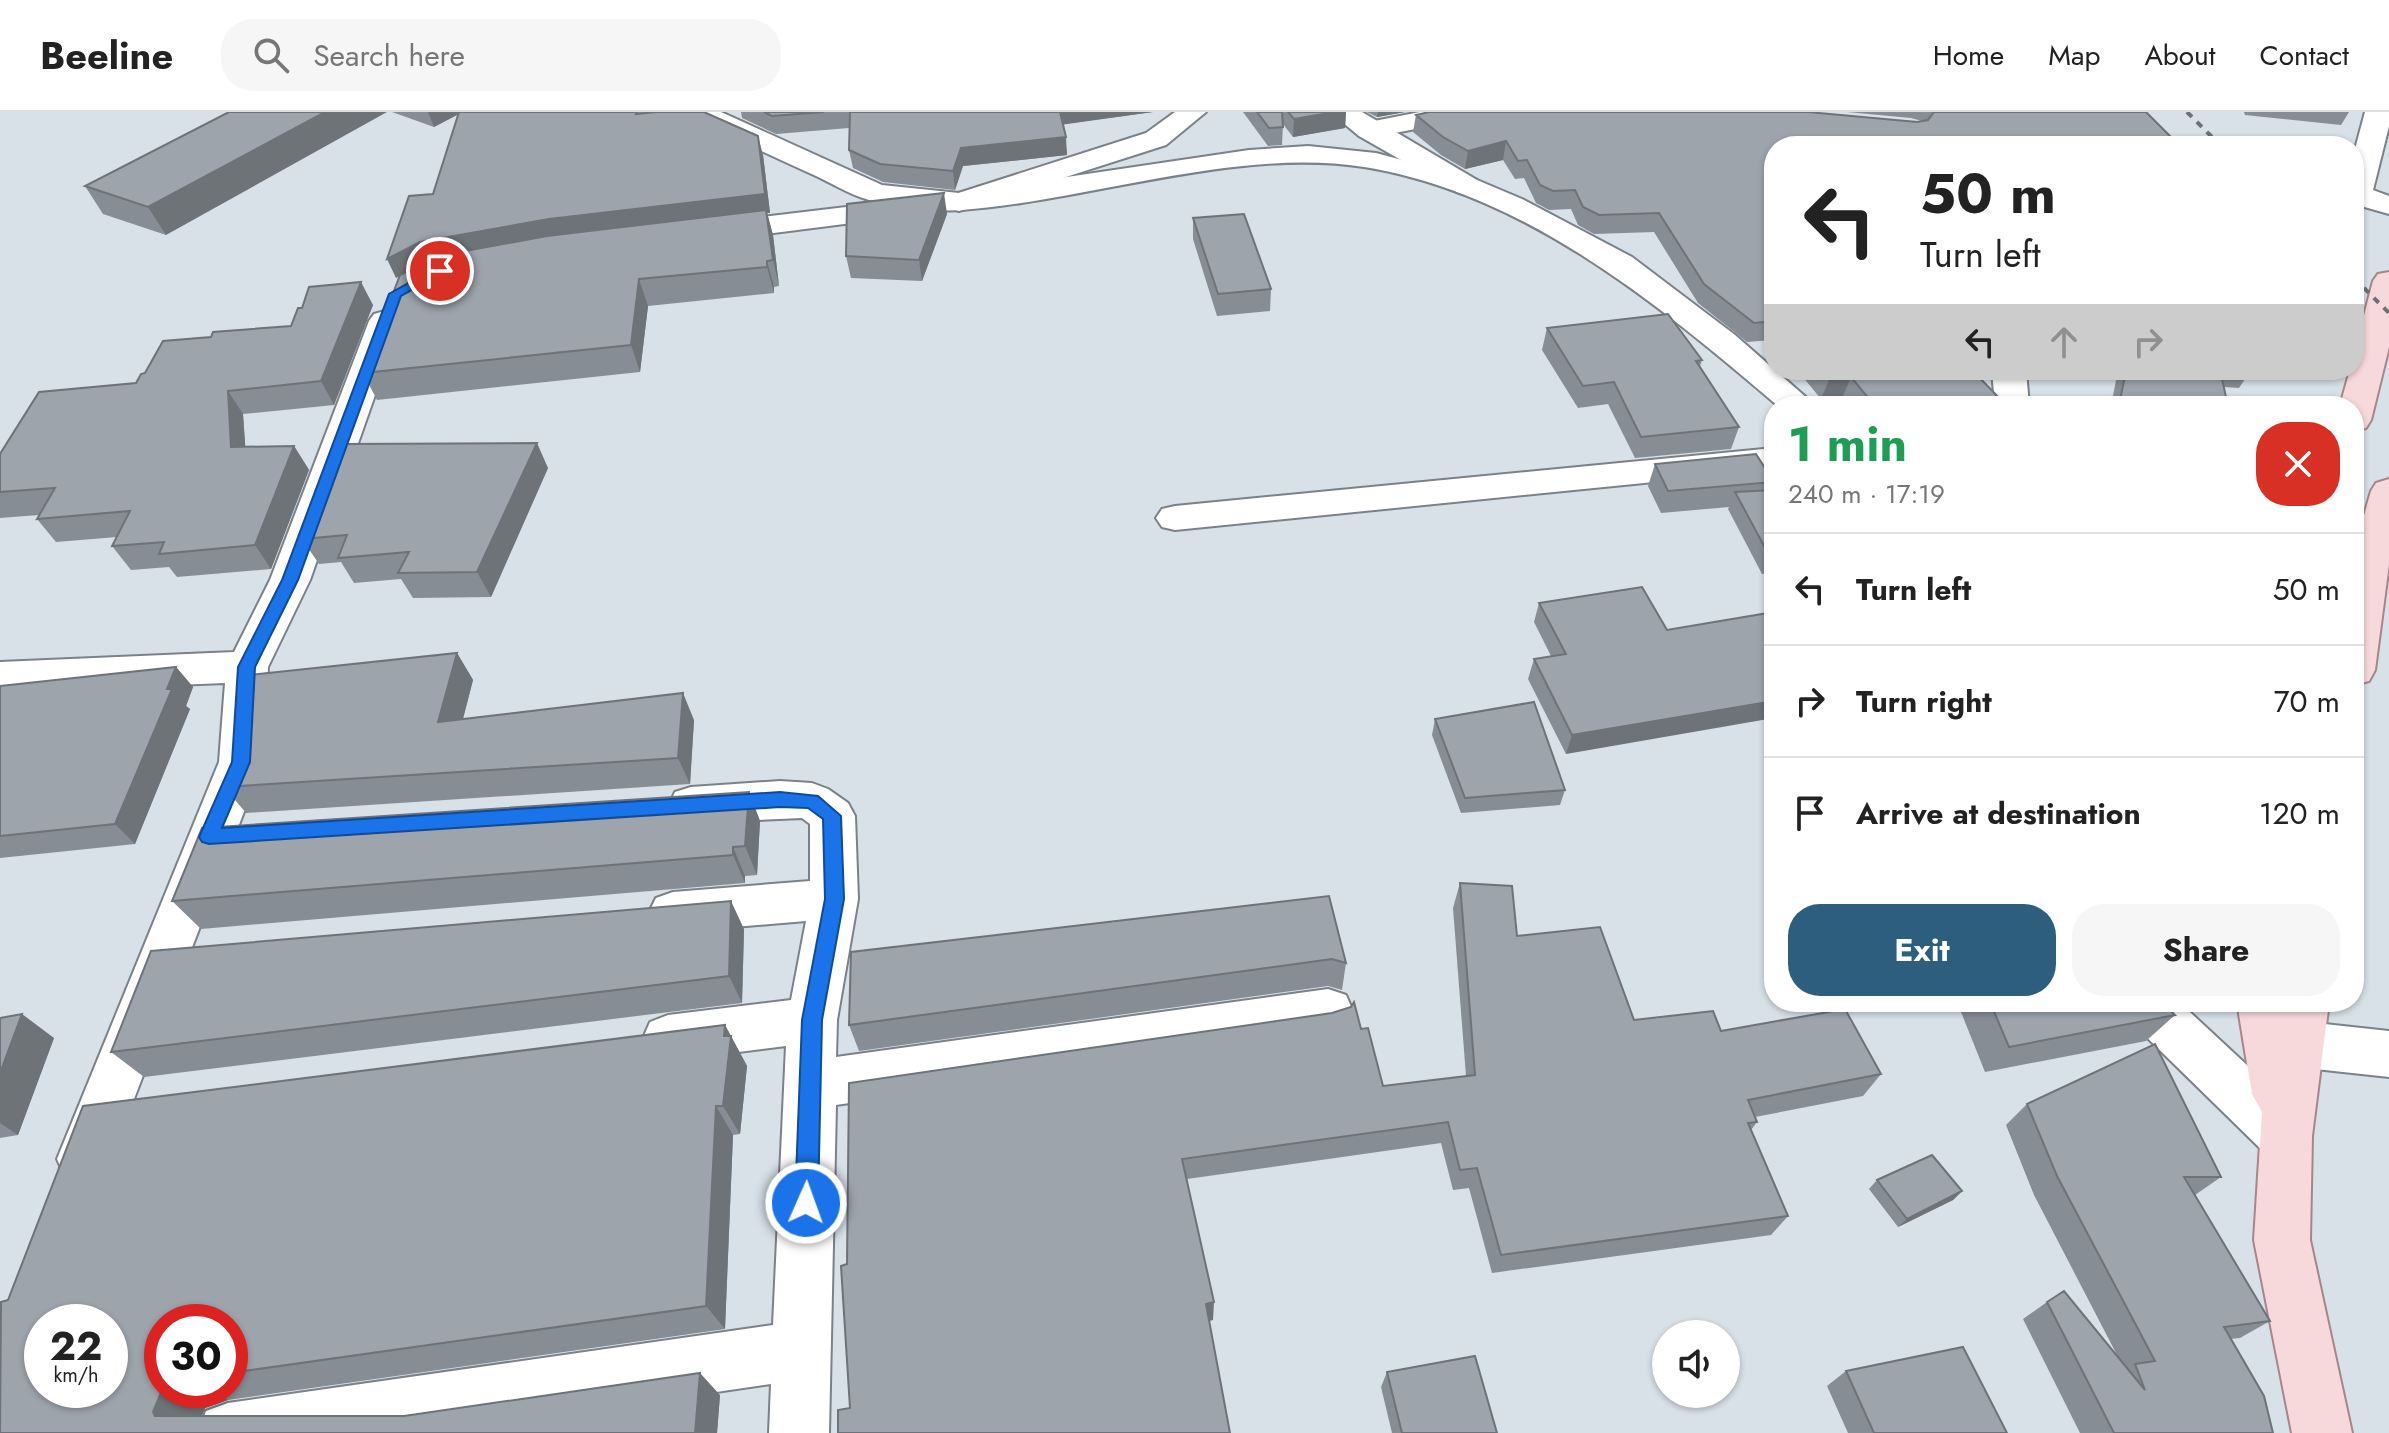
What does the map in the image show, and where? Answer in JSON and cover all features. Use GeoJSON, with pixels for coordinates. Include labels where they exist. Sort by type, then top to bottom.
{"type":"FeatureCollection","features":[{"type":"Feature","properties":{"kind":"main road"},"geometry":{"type":"LineString","coordinates":[[2360,396],[2389,281]]}},
{"type":"Feature","properties":{"kind":"main road"},"geometry":{"type":"LineString","coordinates":[[2364,602],[2370,562],[2389,491]]}},
{"type":"Feature","properties":{"kind":"main road"},"geometry":{"type":"LineString","coordinates":[[2264,1012],[2285,1136]]}},
{"type":"Feature","properties":{"kind":"main road"},"geometry":{"type":"LineString","coordinates":[[2300,1023],[2285,1136],[2282,1240],[2322,1433]]}},
{"type":"Feature","properties":{"kind":"street"},"geometry":{"type":"LineString","coordinates":[[699,112],[876,193],[959,202],[1156,139],[1192,112]]}},
{"type":"Feature","properties":{"kind":"street"},"geometry":{"type":"LineString","coordinates":[[1344,112],[1369,130],[1467,186],[1512,205],[1621,264],[1764,377]]}},
{"type":"Feature","properties":{"kind":"street"},"geometry":{"type":"LineString","coordinates":[[1369,130],[1462,112]]}},
{"type":"Feature","properties":{"kind":"street"},"geometry":{"type":"LineString","coordinates":[[2364,169],[2379,112]]}},
{"type":"Feature","properties":{"kind":"street"},"geometry":{"type":"LineString","coordinates":[[667,237],[959,202],[1249,158],[1308,154],[1366,159],[1467,186]]}},
{"type":"Feature","properties":{"kind":"street"},"geometry":{"type":"LineString","coordinates":[[2364,197],[2389,205]]}},
{"type":"Feature","properties":{"kind":"street"},"geometry":{"type":"LineString","coordinates":[[70,1195],[126,1107],[162,956],[241,762],[247,667],[290,580],[396,294],[407,288]]}},
{"type":"Feature","properties":{"kind":"street"},"geometry":{"type":"LineString","coordinates":[[1768,380],[1787,396]]}},
{"type":"Feature","properties":{"kind":"street"},"geometry":{"type":"LineString","coordinates":[[1175,518],[1764,460]]}},
{"type":"Feature","properties":{"kind":"street"},"geometry":{"type":"LineString","coordinates":[[0,677],[247,667]]}},
{"type":"Feature","properties":{"kind":"street"},"geometry":{"type":"LineString","coordinates":[[653,808],[780,799],[812,801],[832,816],[834,899],[812,1020],[799,1433]]}},
{"type":"Feature","properties":{"kind":"street"},"geometry":{"type":"LineString","coordinates":[[209,837],[256,833]]}},
{"type":"Feature","properties":{"kind":"street"},"geometry":{"type":"LineString","coordinates":[[631,916],[834,899]]}},
{"type":"Feature","properties":{"kind":"street"},"geometry":{"type":"LineString","coordinates":[[162,956],[209,952]]}},
{"type":"Feature","properties":{"kind":"street"},"geometry":{"type":"LineString","coordinates":[[810,1085],[1328,1011]]}},
{"type":"Feature","properties":{"kind":"street"},"geometry":{"type":"LineString","coordinates":[[2155,1012],[2285,1136]]}},
{"type":"Feature","properties":{"kind":"street"},"geometry":{"type":"LineString","coordinates":[[623,1044],[812,1020]]}},
{"type":"Feature","properties":{"kind":"street"},"geometry":{"type":"LineString","coordinates":[[2300,1023],[2389,1054]]}},
{"type":"Feature","properties":{"kind":"street"},"geometry":{"type":"LineString","coordinates":[[228,1433],[802,1350]]}},
{"type":"Feature","properties":{"kind":"building"},"geometry":{"type":"Polygon","coordinates":[[[229,112],[325,112],[148,207],[85,186],[229,112]]]}},
{"type":"Feature","properties":{"kind":"building"},"geometry":{"type":"Polygon","coordinates":[[[459,112],[704,112],[758,136],[765,194],[549,219],[420,242],[387,259],[409,196],[433,194],[459,112]]]}},
{"type":"Feature","properties":{"kind":"building"},"geometry":{"type":"Polygon","coordinates":[[[764,112],[824,112],[772,116],[764,112]]]}},
{"type":"Feature","properties":{"kind":"building"},"geometry":{"type":"Polygon","coordinates":[[[850,112],[1060,112],[1066,137],[961,148],[953,171],[880,164],[849,150],[850,112]]]}},
{"type":"Feature","properties":{"kind":"building"},"geometry":{"type":"Polygon","coordinates":[[[1257,112],[1282,112],[1283,127],[1269,128],[1257,112]]]}},
{"type":"Feature","properties":{"kind":"building"},"geometry":{"type":"Polygon","coordinates":[[[1288,112],[1335,112],[1294,119],[1288,112]]]}},
{"type":"Feature","properties":{"kind":"building"},"geometry":{"type":"Polygon","coordinates":[[[1429,112],[1808,112],[1917,122],[1928,120],[1934,112],[2146,112],[2170,136],[1764,136],[1764,322],[1754,323],[1704,284],[1659,213],[1599,215],[1583,207],[1575,190],[1553,191],[1540,185],[1527,160],[1518,161],[1506,141],[1468,151],[1443,137],[1416,115],[1429,112]]]}},
{"type":"Feature","properties":{"kind":"building"},"geometry":{"type":"Polygon","coordinates":[[[944,193],[919,260],[846,256],[847,204],[944,193]]]}},
{"type":"Feature","properties":{"kind":"building"},"geometry":{"type":"Polygon","coordinates":[[[766,210],[773,260],[767,261],[767,267],[639,279],[631,345],[363,373],[400,275],[438,256],[547,236],[766,210]]]}},
{"type":"Feature","properties":{"kind":"building"},"geometry":{"type":"Polygon","coordinates":[[[1244,214],[1271,289],[1218,294],[1193,218],[1244,214]]]}},
{"type":"Feature","properties":{"kind":"building"},"geometry":{"type":"Polygon","coordinates":[[[361,282],[321,381],[228,391],[231,447],[294,446],[255,545],[159,554],[164,542],[112,546],[130,511],[37,519],[55,488],[0,492],[0,454],[39,392],[136,383],[163,341],[211,337],[213,332],[291,326],[298,308],[302,308],[309,287],[361,282]]]}},
{"type":"Feature","properties":{"kind":"building"},"geometry":{"type":"Polygon","coordinates":[[[1668,314],[1702,360],[1696,361],[1739,427],[1641,437],[1614,382],[1583,386],[1547,328],[1668,314]]]}},
{"type":"Feature","properties":{"kind":"building"},"geometry":{"type":"Polygon","coordinates":[[[1853,380],[1982,380],[1997,396],[1867,396],[1853,380]]]}},
{"type":"Feature","properties":{"kind":"building"},"geometry":{"type":"Polygon","coordinates":[[[2124,380],[2222,380],[2226,396],[2121,396],[2124,380]]]}},
{"type":"Feature","properties":{"kind":"building"},"geometry":{"type":"Polygon","coordinates":[[[537,443],[477,572],[398,573],[409,552],[338,558],[347,535],[302,539],[338,444],[537,443]]]}},
{"type":"Feature","properties":{"kind":"building"},"geometry":{"type":"Polygon","coordinates":[[[1756,454],[1764,466],[1764,483],[1668,491],[1655,464],[1756,454]]]}},
{"type":"Feature","properties":{"kind":"building"},"geometry":{"type":"Polygon","coordinates":[[[1764,491],[1764,546],[1735,492],[1764,491]]]}},
{"type":"Feature","properties":{"kind":"building"},"geometry":{"type":"Polygon","coordinates":[[[1642,587],[1667,630],[1764,614],[1764,703],[1572,735],[1534,659],[1566,654],[1539,603],[1642,587]]]}},
{"type":"Feature","properties":{"kind":"building"},"geometry":{"type":"Polygon","coordinates":[[[457,653],[438,722],[683,693],[678,758],[224,787],[244,736],[249,675],[457,653]]]}},
{"type":"Feature","properties":{"kind":"building"},"geometry":{"type":"Polygon","coordinates":[[[176,667],[167,689],[172,689],[115,824],[0,836],[0,686],[176,667]]]}},
{"type":"Feature","properties":{"kind":"building"},"geometry":{"type":"Polygon","coordinates":[[[1534,702],[1565,790],[1465,798],[1435,719],[1534,702]]]}},
{"type":"Feature","properties":{"kind":"building"},"geometry":{"type":"Polygon","coordinates":[[[749,792],[745,846],[733,847],[733,855],[172,901],[202,828],[749,792]]]}},
{"type":"Feature","properties":{"kind":"building"},"geometry":{"type":"Polygon","coordinates":[[[1460,883],[1512,886],[1517,936],[1600,927],[1634,1020],[1713,1011],[1721,1031],[1828,1012],[1847,1012],[1881,1074],[1748,1100],[1757,1122],[1748,1123],[1788,1216],[1501,1255],[1477,1168],[1460,1170],[1448,1122],[1182,1159],[1214,1302],[1206,1304],[1230,1433],[838,1433],[838,1410],[850,1408],[841,1266],[847,1264],[849,1083],[1332,1013],[1351,1007],[1354,1002],[1361,1029],[1368,1028],[1383,1086],[1475,1075],[1460,883]]]}},
{"type":"Feature","properties":{"kind":"building"},"geometry":{"type":"Polygon","coordinates":[[[1329,896],[1346,963],[1332,959],[849,1025],[851,952],[1329,896]]]}},
{"type":"Feature","properties":{"kind":"building"},"geometry":{"type":"Polygon","coordinates":[[[731,901],[729,976],[111,1052],[151,951],[731,901]]]}},
{"type":"Feature","properties":{"kind":"building"},"geometry":{"type":"Polygon","coordinates":[[[1994,1012],[2172,1012],[2175,1015],[2009,1047],[1994,1012]]]}},
{"type":"Feature","properties":{"kind":"building"},"geometry":{"type":"Polygon","coordinates":[[[22,1014],[0,1073],[0,1018],[22,1014]]]}},
{"type":"Feature","properties":{"kind":"building"},"geometry":{"type":"Polygon","coordinates":[[[725,1025],[724,1036],[731,1036],[723,1106],[716,1106],[706,1306],[248,1370],[248,1304],[144,1304],[144,1408],[155,1408],[155,1416],[404,1416],[700,1373],[695,1433],[0,1433],[1,1302],[8,1300],[83,1106],[725,1025]]]}},
{"type":"Feature","properties":{"kind":"building"},"geometry":{"type":"Polygon","coordinates":[[[2155,1044],[2221,1177],[2184,1177],[2270,1321],[2224,1327],[2264,1396],[2273,1433],[2114,1433],[2047,1302],[2064,1291],[2145,1390],[2135,1364],[2155,1361],[2057,1176],[2027,1104],[2155,1044]]]}},
{"type":"Feature","properties":{"kind":"building"},"geometry":{"type":"Polygon","coordinates":[[[1932,1155],[1962,1191],[1907,1219],[1877,1180],[1932,1155]]]}},
{"type":"Feature","properties":{"kind":"building"},"geometry":{"type":"Polygon","coordinates":[[[1963,1347],[2007,1433],[1874,1433],[1846,1371],[1963,1347]]]}},
{"type":"Feature","properties":{"kind":"building"},"geometry":{"type":"Polygon","coordinates":[[[1475,1356],[1497,1433],[1402,1433],[1387,1372],[1475,1356]]]}},
{"type":"Feature","properties":{"kind":"railway"},"geometry":{"type":"LineString","coordinates":[[2187,112],[2211,136]]}},
{"type":"Feature","properties":{"kind":"railway"},"geometry":{"type":"LineString","coordinates":[[2364,288],[2389,313]]}},
{"type":"Feature","properties":{"kind":"route"},"geometry":{"type":"LineString","coordinates":[[440,271],[396,294],[290,580],[247,667],[241,762],[209,837],[780,799],[812,801],[832,816],[834,899],[812,1020],[806,1203]]}}]}
